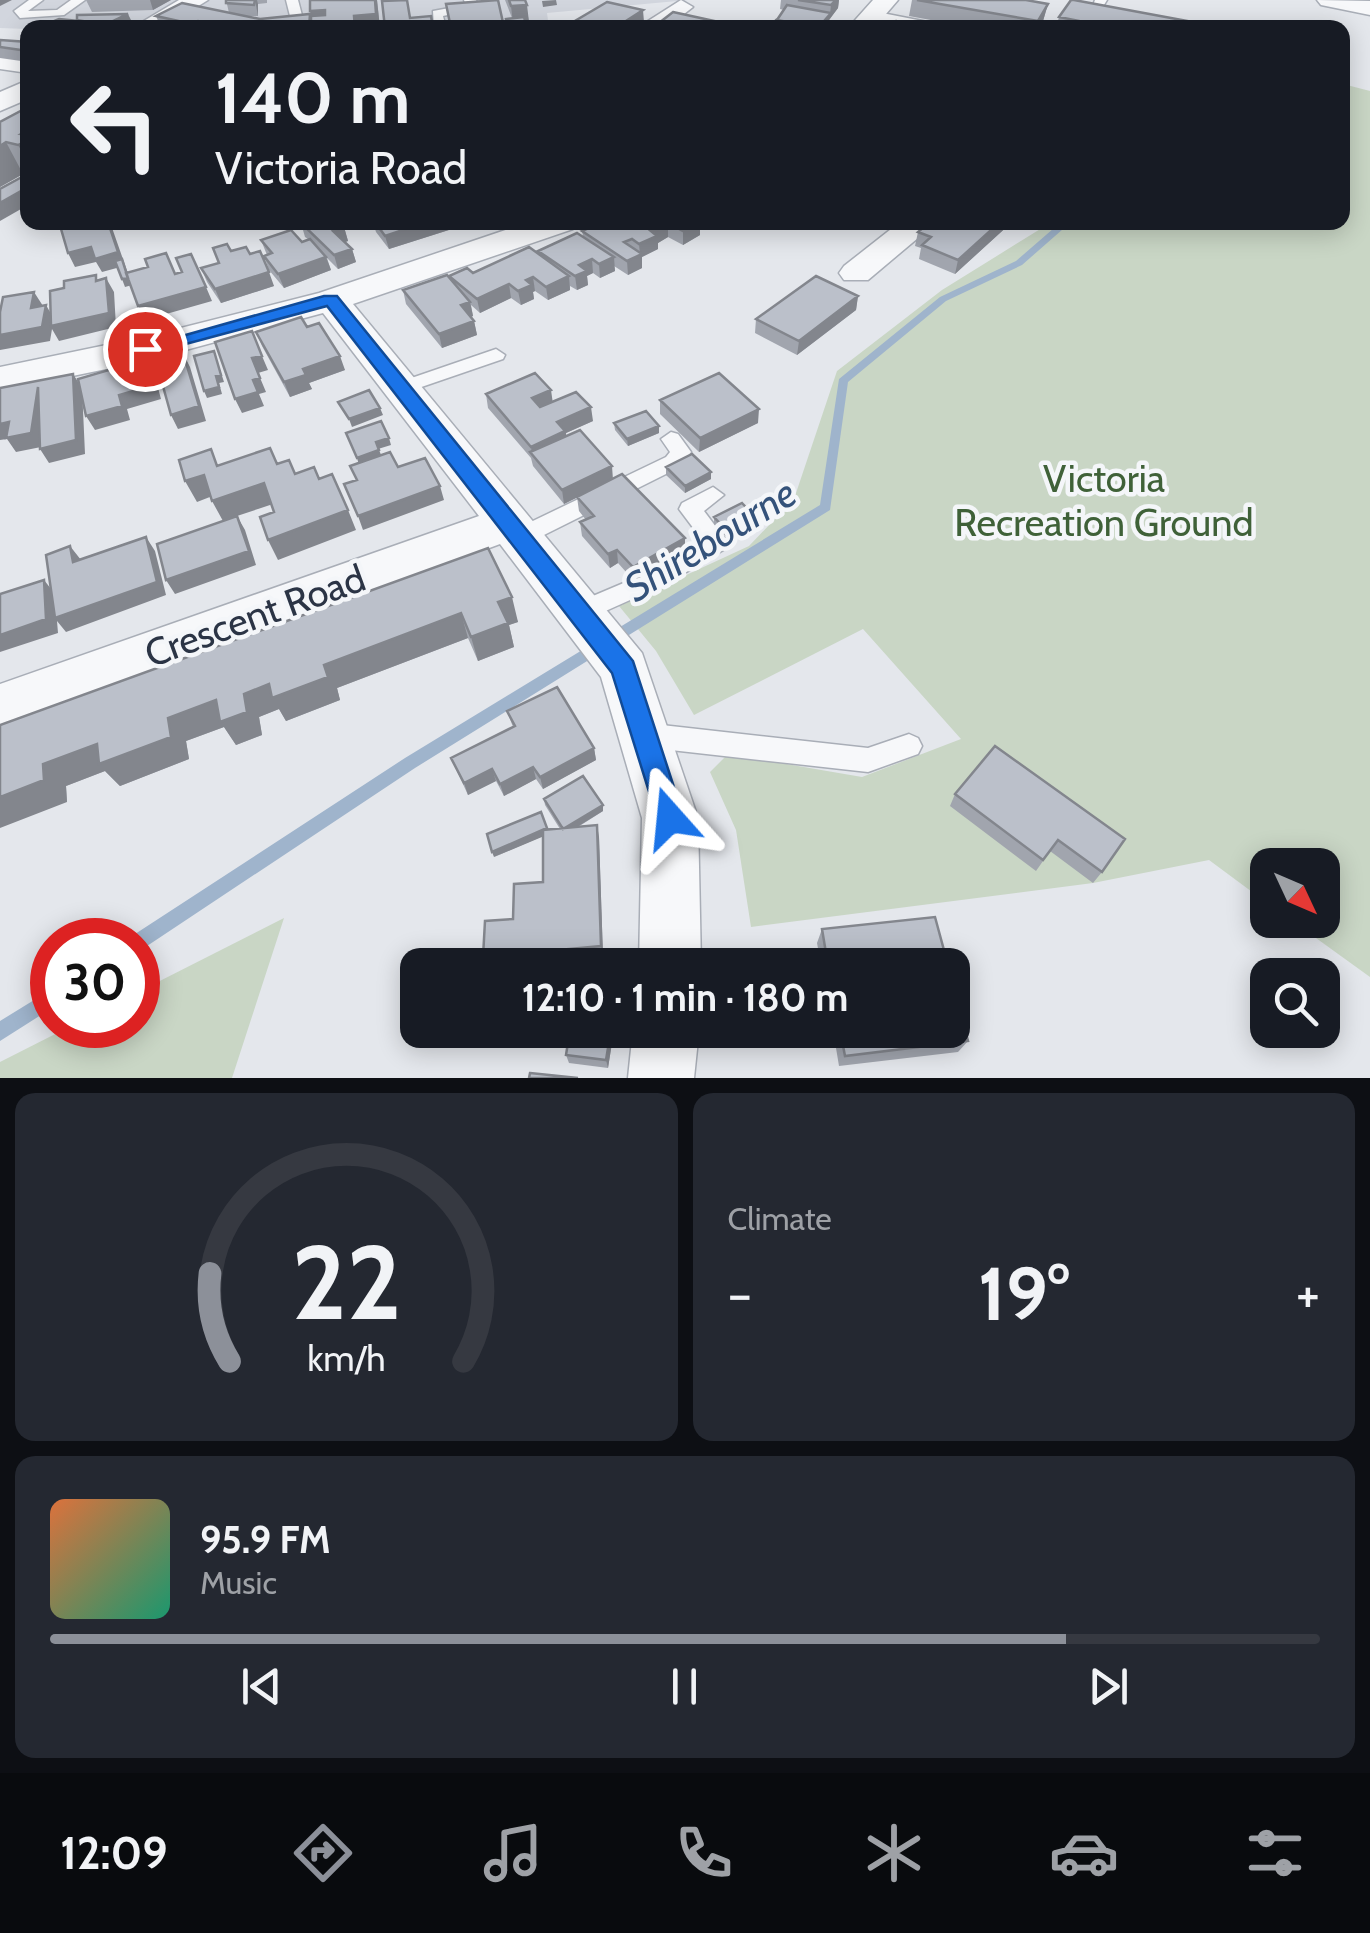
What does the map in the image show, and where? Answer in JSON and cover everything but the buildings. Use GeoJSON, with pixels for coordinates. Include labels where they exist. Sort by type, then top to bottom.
{"type":"FeatureCollection","features":[{"type":"Feature","properties":{"kind":"street"},"geometry":{"type":"LineString","coordinates":[[1329,0],[1370,8]]}},
{"type":"Feature","properties":{"kind":"street"},"geometry":{"type":"LineString","coordinates":[[162,20],[191,7]]}},
{"type":"Feature","properties":{"kind":"street"},"geometry":{"type":"LineString","coordinates":[[662,20],[681,8]]}},
{"type":"Feature","properties":{"kind":"street"},"geometry":{"type":"LineString","coordinates":[[0,380],[145,349],[331,300],[538,230]]}},
{"type":"Feature","properties":{"kind":"street"},"geometry":{"type":"LineString","coordinates":[[856,274],[911,230]]}},
{"type":"Feature","properties":{"kind":"street"},"geometry":{"type":"LineString","coordinates":[[331,300],[582,610],[624,668],[670,818],[670,948]]}},
{"type":"Feature","properties":{"kind":"street","name":"Crescent Road"},"geometry":{"type":"LineString","coordinates":[[0,707],[514,530]]}},
{"type":"Feature","properties":{"kind":"street"},"geometry":{"type":"LineString","coordinates":[[661,1078],[664,1048]]}},
{"type":"Feature","properties":{"kind":"lane"},"geometry":{"type":"LineString","coordinates":[[37,0],[20,11],[24,15],[60,13],[80,0]]}},
{"type":"Feature","properties":{"kind":"lane"},"geometry":{"type":"LineString","coordinates":[[438,20],[437,13],[473,8],[470,0]]}},
{"type":"Feature","properties":{"kind":"lane"},"geometry":{"type":"LineString","coordinates":[[1101,0],[1092,15],[1120,20]]}},
{"type":"Feature","properties":{"kind":"lane"},"geometry":{"type":"LineString","coordinates":[[872,14],[900,20]]}},
{"type":"Feature","properties":{"kind":"lane"},"geometry":{"type":"LineString","coordinates":[[401,388],[496,355]]}},
{"type":"Feature","properties":{"kind":"lane"},"geometry":{"type":"LineString","coordinates":[[514,530],[665,467],[681,452],[671,439]]}},
{"type":"Feature","properties":{"kind":"lane"},"geometry":{"type":"LineString","coordinates":[[582,610],[660,576],[717,543],[690,508],[712,495]]}},
{"type":"Feature","properties":{"kind":"lane"},"geometry":{"type":"LineString","coordinates":[[644,735],[868,760],[909,746]]}},
{"type":"Feature","properties":{"kind":"shaded area"},"geometry":{"type":"Polygon","coordinates":[[[0,0],[688,0],[547,13],[548,20],[20,20],[20,29],[0,28],[0,0]]]}},
{"type":"Feature","properties":{"kind":"green space","name":"Victoria Recreation Ground"},"geometry":{"type":"Polygon","coordinates":[[[1350,86],[1370,91],[1370,977],[1316,938],[1340,938],[1340,848],[1250,848],[1250,890],[1209,860],[1093,883],[751,927],[736,830],[710,772],[728,754],[862,777],[961,739],[863,629],[694,715],[656,651],[619,606],[749,546],[794,499],[837,371],[942,290],[1039,230],[1350,230],[1350,86]]]}},
{"type":"Feature","properties":{"kind":"green space"},"geometry":{"type":"Polygon","coordinates":[[[284,918],[232,1078],[0,1078],[0,1062],[30,1047],[160,1048],[160,981],[284,918]]]}},
{"type":"Feature","properties":{"kind":"waterway","name":"Shirebourne"},"geometry":{"type":"LineString","coordinates":[[160,928],[410,763],[826,507],[843,381],[943,299],[1019,263],[1058,230]]}},
{"type":"Feature","properties":{"kind":"waterway","name":"Shirebourne"},"geometry":{"type":"LineString","coordinates":[[0,1032],[30,1012]]}},
{"type":"Feature","properties":{"kind":"route"},"geometry":{"type":"LineString","coordinates":[[145,349],[331,300],[582,610],[624,668],[670,818]]}}]}
